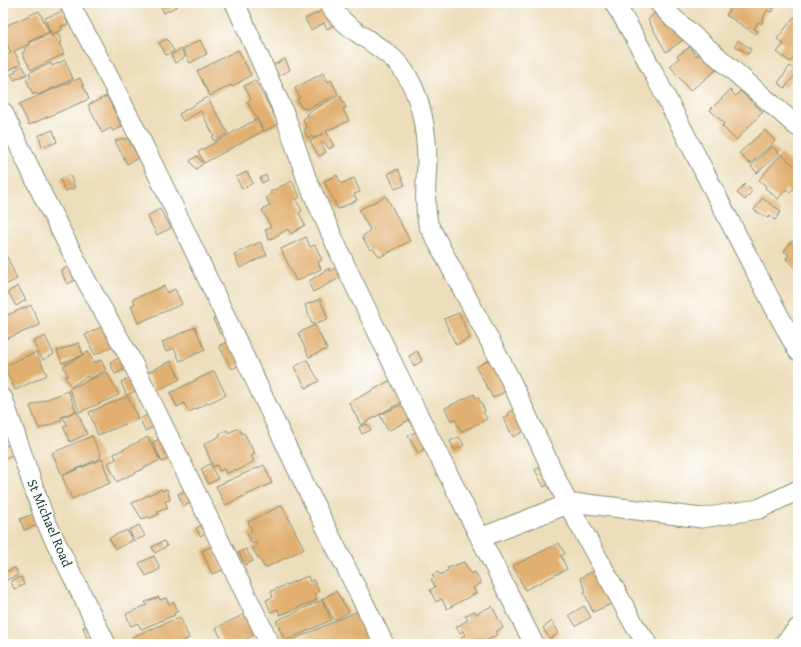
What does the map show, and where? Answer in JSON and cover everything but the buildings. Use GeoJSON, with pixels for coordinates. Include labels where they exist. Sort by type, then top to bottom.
{"type":"FeatureCollection","features":[{"type":"Feature","properties":{"kind":"street"},"geometry":{"type":"LineString","coordinates":[[69,3],[101,61],[186,230],[284,442],[384,644]]}},
{"type":"Feature","properties":{"kind":"street"},"geometry":{"type":"LineString","coordinates":[[235,3],[284,115],[307,180],[347,269],[534,644]]}},
{"type":"Feature","properties":{"kind":"street"},"geometry":{"type":"LineString","coordinates":[[329,3],[332,9],[352,30],[381,50],[400,66],[408,77],[420,110],[424,134],[427,161],[425,205],[428,224],[509,377],[568,504],[635,626],[648,644]]}},
{"type":"Feature","properties":{"kind":"street"},"geometry":{"type":"LineString","coordinates":[[614,3],[634,33],[758,278],[798,350]]}},
{"type":"Feature","properties":{"kind":"street"},"geometry":{"type":"LineString","coordinates":[[659,3],[673,18],[798,127]]}},
{"type":"Feature","properties":{"kind":"street"},"geometry":{"type":"LineString","coordinates":[[3,112],[62,233],[129,356],[270,644]]}},
{"type":"Feature","properties":{"kind":"street","name":"St Michael Road"},"geometry":{"type":"LineString","coordinates":[[3,399],[45,520],[106,644]]}},
{"type":"Feature","properties":{"kind":"street"},"geometry":{"type":"LineString","coordinates":[[480,538],[568,504],[588,504],[702,518],[759,509],[798,490]]}},
{"type":"Feature","properties":{"kind":"street"},"geometry":{"type":"LineString","coordinates":[[784,644],[798,628]]}}]}
